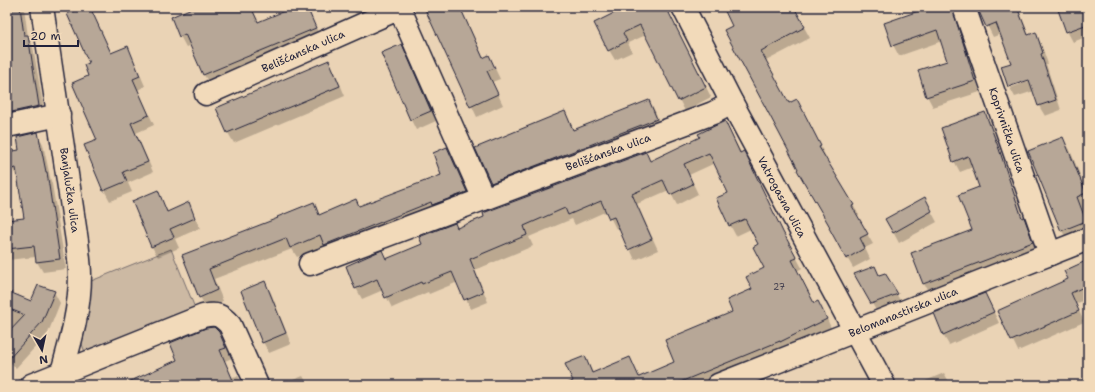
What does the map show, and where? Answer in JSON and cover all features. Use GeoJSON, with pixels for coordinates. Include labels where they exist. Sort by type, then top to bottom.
{"type":"FeatureCollection","features":[{"type":"Feature","properties":{"kind":"street","name":"Banjalučka ulica"},"geometry":{"type":"LineString","coordinates":[[42,7],[77,241],[80,274],[79,301],[73,333],[62,372]]}},
{"type":"Feature","properties":{"kind":"street","name":"Vatrogasna ulica"},"geometry":{"type":"LineString","coordinates":[[683,7],[732,103],[884,385]]}},
{"type":"Feature","properties":{"kind":"street","name":"Koprivnička ulica"},"geometry":{"type":"LineString","coordinates":[[964,7],[1050,254]]}},
{"type":"Feature","properties":{"kind":"street","name":"Belišćanska ulica"},"geometry":{"type":"LineString","coordinates":[[206,94],[399,8],[484,199]]}},
{"type":"Feature","properties":{"kind":"street","name":"Belišćanska ulica"},"geometry":{"type":"LineString","coordinates":[[310,264],[713,113],[732,103]]}},
{"type":"Feature","properties":{"kind":"street"},"geometry":{"type":"LineString","coordinates":[[7,126],[59,115]]}},
{"type":"Feature","properties":{"kind":"street","name":"Belomanastirska ulica"},"geometry":{"type":"LineString","coordinates":[[718,385],[1088,239]]}},
{"type":"Feature","properties":{"kind":"street"},"geometry":{"type":"LineString","coordinates":[[31,385],[203,316],[214,314],[224,318],[230,325],[257,385]]}},
{"type":"Feature","properties":{"kind":"shaded area"},"geometry":{"type":"Polygon","coordinates":[[[171,249],[195,308],[86,355],[79,336],[81,317],[91,281],[171,249]]]}},
{"type":"Feature","properties":{"kind":"building"},"geometry":{"type":"Polygon","coordinates":[[[7,7],[20,7],[24,35],[28,35],[39,106],[7,113],[7,7]]]}},
{"type":"Feature","properties":{"kind":"building"},"geometry":{"type":"Polygon","coordinates":[[[82,7],[90,7],[111,53],[128,46],[140,76],[133,79],[149,115],[131,123],[148,162],[123,172],[127,181],[103,191],[84,145],[97,140],[72,83],[88,76],[84,65],[89,63],[67,14],[82,7]]]}},
{"type":"Feature","properties":{"kind":"building"},"geometry":{"type":"Polygon","coordinates":[[[194,7],[251,7],[258,22],[294,7],[307,7],[316,28],[203,75],[185,34],[179,37],[171,17],[194,7]]]}},
{"type":"Feature","properties":{"kind":"building"},"geometry":{"type":"Polygon","coordinates":[[[424,7],[460,7],[483,58],[489,55],[495,68],[487,71],[498,94],[470,107],[424,7]]]}},
{"type":"Feature","properties":{"kind":"building"},"geometry":{"type":"Polygon","coordinates":[[[626,7],[666,7],[706,87],[678,101],[640,25],[623,33],[627,41],[608,51],[594,23],[626,7]]]}},
{"type":"Feature","properties":{"kind":"building"},"geometry":{"type":"Polygon","coordinates":[[[723,7],[794,7],[805,27],[761,51],[789,103],[797,99],[821,146],[819,147],[854,205],[852,206],[868,234],[860,238],[865,248],[846,259],[829,228],[830,227],[797,170],[798,169],[724,30],[732,26],[723,7]]]}},
{"type":"Feature","properties":{"kind":"building"},"geometry":{"type":"Polygon","coordinates":[[[930,7],[952,7],[975,81],[926,97],[918,70],[947,61],[937,30],[892,46],[884,23],[930,7]]]}},
{"type":"Feature","properties":{"kind":"building"},"geometry":{"type":"Polygon","coordinates":[[[977,7],[1017,7],[1028,35],[1036,32],[1043,53],[1041,54],[1056,100],[1038,106],[1029,80],[1008,87],[1001,66],[1011,63],[996,23],[986,27],[977,7]]]}},
{"type":"Feature","properties":{"kind":"building"},"geometry":{"type":"Polygon","coordinates":[[[1057,7],[1088,7],[1088,24],[1066,32],[1057,7]]]}},
{"type":"Feature","properties":{"kind":"building"},"geometry":{"type":"Polygon","coordinates":[[[402,44],[431,111],[410,120],[381,53],[402,44]]]}},
{"type":"Feature","properties":{"kind":"building"},"geometry":{"type":"Polygon","coordinates":[[[329,60],[340,86],[227,133],[216,108],[329,60]]]}},
{"type":"Feature","properties":{"kind":"building"},"geometry":{"type":"Polygon","coordinates":[[[649,100],[657,119],[491,183],[475,148],[565,111],[573,130],[649,100]]]}},
{"type":"Feature","properties":{"kind":"building"},"geometry":{"type":"Polygon","coordinates":[[[985,112],[1022,218],[1024,217],[1033,242],[923,284],[911,253],[972,230],[958,195],[979,187],[968,156],[953,162],[941,128],[985,112]]]}},
{"type":"Feature","properties":{"kind":"building"},"geometry":{"type":"Polygon","coordinates":[[[725,121],[740,153],[744,151],[797,258],[792,260],[814,303],[818,301],[827,319],[780,342],[673,385],[564,385],[573,381],[565,364],[585,356],[592,373],[630,357],[639,377],[674,362],[665,340],[732,312],[727,300],[752,289],[746,277],[764,268],[753,247],[758,244],[745,219],[729,226],[716,198],[728,193],[709,153],[684,164],[693,184],[670,195],[663,180],[632,194],[652,239],[628,250],[614,217],[609,219],[601,201],[568,215],[565,208],[524,226],[527,235],[470,259],[483,292],[464,300],[452,272],[422,284],[421,282],[385,298],[377,279],[355,289],[346,266],[382,250],[386,259],[422,244],[419,237],[455,223],[457,228],[484,217],[483,213],[646,152],[650,161],[700,137],[698,134],[725,121]]]}},
{"type":"Feature","properties":{"kind":"building"},"geometry":{"type":"Polygon","coordinates":[[[38,132],[47,172],[60,259],[36,262],[34,246],[7,249],[7,220],[24,218],[16,168],[11,169],[8,152],[19,150],[17,137],[38,132]]]}},
{"type":"Feature","properties":{"kind":"building"},"geometry":{"type":"Polygon","coordinates":[[[1063,137],[1086,193],[1077,197],[1086,221],[1061,231],[1028,151],[1063,137]]]}},
{"type":"Feature","properties":{"kind":"building"},"geometry":{"type":"Polygon","coordinates":[[[447,147],[467,192],[432,205],[431,202],[324,245],[320,235],[290,248],[286,238],[209,269],[217,290],[199,298],[182,255],[278,218],[277,217],[314,202],[319,215],[356,199],[359,206],[441,175],[433,153],[447,147]]]}},
{"type":"Feature","properties":{"kind":"building"},"geometry":{"type":"Polygon","coordinates":[[[158,190],[167,212],[189,202],[195,218],[170,229],[174,237],[151,247],[132,201],[158,190]]]}},
{"type":"Feature","properties":{"kind":"building"},"geometry":{"type":"Polygon","coordinates":[[[925,197],[932,211],[893,233],[885,219],[925,197]]]}},
{"type":"Feature","properties":{"kind":"building"},"geometry":{"type":"Polygon","coordinates":[[[1088,260],[1088,285],[1071,293],[1079,311],[1011,341],[997,311],[1068,279],[1064,271],[1088,260]]]}},
{"type":"Feature","properties":{"kind":"building"},"geometry":{"type":"Polygon","coordinates":[[[875,266],[879,275],[885,273],[898,294],[871,304],[854,274],[875,266]]]}},
{"type":"Feature","properties":{"kind":"building"},"geometry":{"type":"Polygon","coordinates":[[[265,281],[286,333],[262,343],[241,291],[265,281]]]}},
{"type":"Feature","properties":{"kind":"building"},"geometry":{"type":"Polygon","coordinates":[[[38,285],[55,291],[42,322],[7,361],[7,334],[25,315],[7,308],[7,291],[31,301],[38,285]]]}},
{"type":"Feature","properties":{"kind":"building"},"geometry":{"type":"Polygon","coordinates":[[[985,293],[994,312],[943,335],[934,313],[985,293]]]}},
{"type":"Feature","properties":{"kind":"building"},"geometry":{"type":"Polygon","coordinates":[[[214,327],[219,332],[226,348],[220,350],[235,385],[122,385],[177,360],[170,343],[206,328],[214,327]]]}}]}
